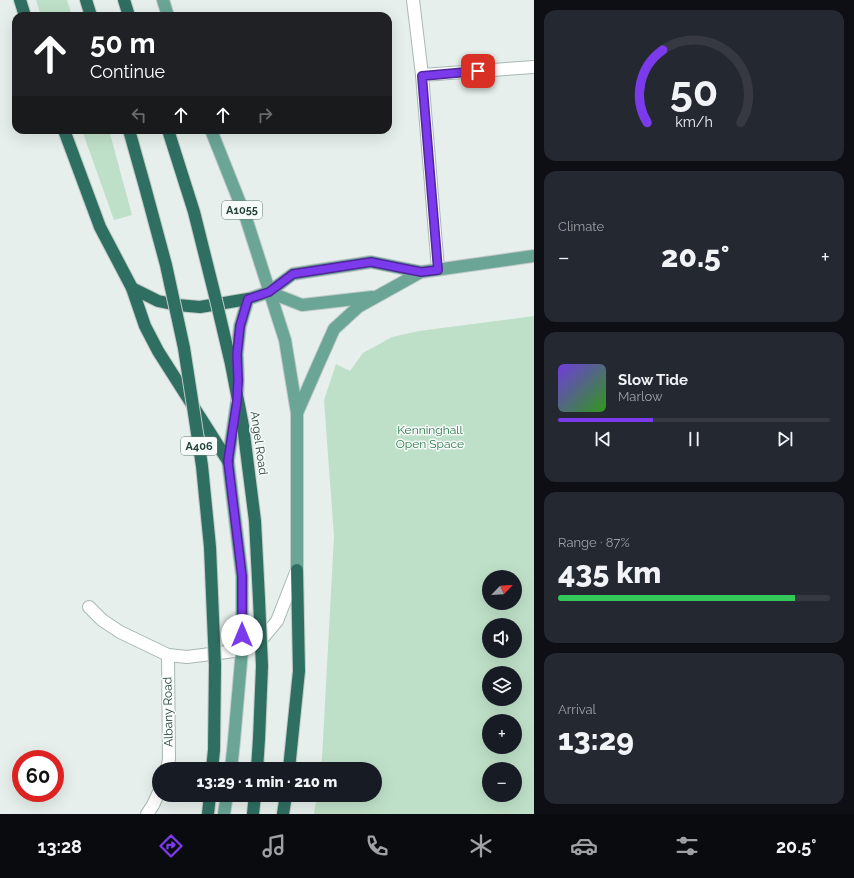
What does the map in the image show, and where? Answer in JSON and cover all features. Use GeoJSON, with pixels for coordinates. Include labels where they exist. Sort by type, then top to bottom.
{"type":"FeatureCollection","features":[{"type":"Feature","properties":{"kind":"highway"},"geometry":{"type":"LineString","coordinates":[[20,0],[24,12]]}},
{"type":"Feature","properties":{"kind":"highway"},"geometry":{"type":"LineString","coordinates":[[86,0],[90,12]]}},
{"type":"Feature","properties":{"kind":"highway"},"geometry":{"type":"LineString","coordinates":[[124,0],[128,12]]}},
{"type":"Feature","properties":{"kind":"highway"},"geometry":{"type":"LineString","coordinates":[[65,134],[100,227],[132,288],[145,326],[155,346],[228,461]]}},
{"type":"Feature","properties":{"kind":"highway","name":"A406"},"geometry":{"type":"LineString","coordinates":[[130,134],[166,265],[184,348],[202,466],[210,547],[216,665],[213,762]]}},
{"type":"Feature","properties":{"kind":"highway","name":"Angel Road"},"geometry":{"type":"LineString","coordinates":[[169,134],[194,212],[231,364],[243,426],[255,521],[260,599],[262,666],[257,762]]}},
{"type":"Feature","properties":{"kind":"highway"},"geometry":{"type":"LineString","coordinates":[[132,288],[158,301],[177,305],[200,307],[248,299]]}},
{"type":"Feature","properties":{"kind":"highway"},"geometry":{"type":"LineString","coordinates":[[290,762],[299,671],[297,570]]}},
{"type":"Feature","properties":{"kind":"highway"},"geometry":{"type":"LineString","coordinates":[[208,814],[209,802]]}},
{"type":"Feature","properties":{"kind":"highway"},"geometry":{"type":"LineString","coordinates":[[253,814],[254,802]]}},
{"type":"Feature","properties":{"kind":"highway"},"geometry":{"type":"LineString","coordinates":[[283,814],[285,802]]}},
{"type":"Feature","properties":{"kind":"main road"},"geometry":{"type":"LineString","coordinates":[[163,0],[167,12]]}},
{"type":"Feature","properties":{"kind":"main road","name":"A1055"},"geometry":{"type":"LineString","coordinates":[[213,134],[246,218],[269,292]]}},
{"type":"Feature","properties":{"kind":"main road"},"geometry":{"type":"LineString","coordinates":[[228,461],[237,401],[237,354],[240,326],[248,299],[269,292],[293,274],[371,262],[421,272],[534,256]]}},
{"type":"Feature","properties":{"kind":"main road"},"geometry":{"type":"LineString","coordinates":[[297,413],[334,329],[358,307],[421,272]]}},
{"type":"Feature","properties":{"kind":"main road"},"geometry":{"type":"LineString","coordinates":[[269,292],[302,305],[379,296]]}},
{"type":"Feature","properties":{"kind":"main road"},"geometry":{"type":"LineString","coordinates":[[269,292],[285,340],[297,413],[297,570]]}},
{"type":"Feature","properties":{"kind":"main road","name":"A406"},"geometry":{"type":"LineString","coordinates":[[228,461],[242,576],[242,650],[232,762]]}},
{"type":"Feature","properties":{"kind":"main road"},"geometry":{"type":"LineString","coordinates":[[224,814],[226,802]]}},
{"type":"Feature","properties":{"kind":"street"},"geometry":{"type":"LineString","coordinates":[[413,0],[422,76],[438,270]]}},
{"type":"Feature","properties":{"kind":"street"},"geometry":{"type":"LineString","coordinates":[[422,76],[534,67]]}},
{"type":"Feature","properties":{"kind":"street"},"geometry":{"type":"LineString","coordinates":[[89,607],[102,620],[120,632],[168,655],[187,657],[242,650],[262,640],[277,621],[297,570]]}},
{"type":"Feature","properties":{"kind":"street","name":"Albany Road"},"geometry":{"type":"LineString","coordinates":[[168,655],[168,762]]}},
{"type":"Feature","properties":{"kind":"street"},"geometry":{"type":"LineString","coordinates":[[147,814],[154,802]]}},
{"type":"Feature","properties":{"kind":"green space"},"geometry":{"type":"Polygon","coordinates":[[[36,0],[67,0],[71,12],[40,12],[36,0]]]}},
{"type":"Feature","properties":{"kind":"green space"},"geometry":{"type":"Polygon","coordinates":[[[83,134],[110,134],[132,215],[114,220],[83,134]]]}},
{"type":"Feature","properties":{"kind":"green space","name":"Kenninghall Open Space"},"geometry":{"type":"Polygon","coordinates":[[[534,316],[534,814],[314,814],[316,802],[382,802],[382,762],[322,762],[334,536],[324,400],[336,364],[350,371],[363,353],[392,337],[419,331],[534,316]]]}},
{"type":"Feature","properties":{"kind":"route"},"geometry":{"type":"LineString","coordinates":[[242,635],[242,576],[228,461],[237,401],[237,354],[240,326],[248,299],[269,292],[293,274],[371,262],[421,272],[438,270],[422,76],[478,71]]}}]}
